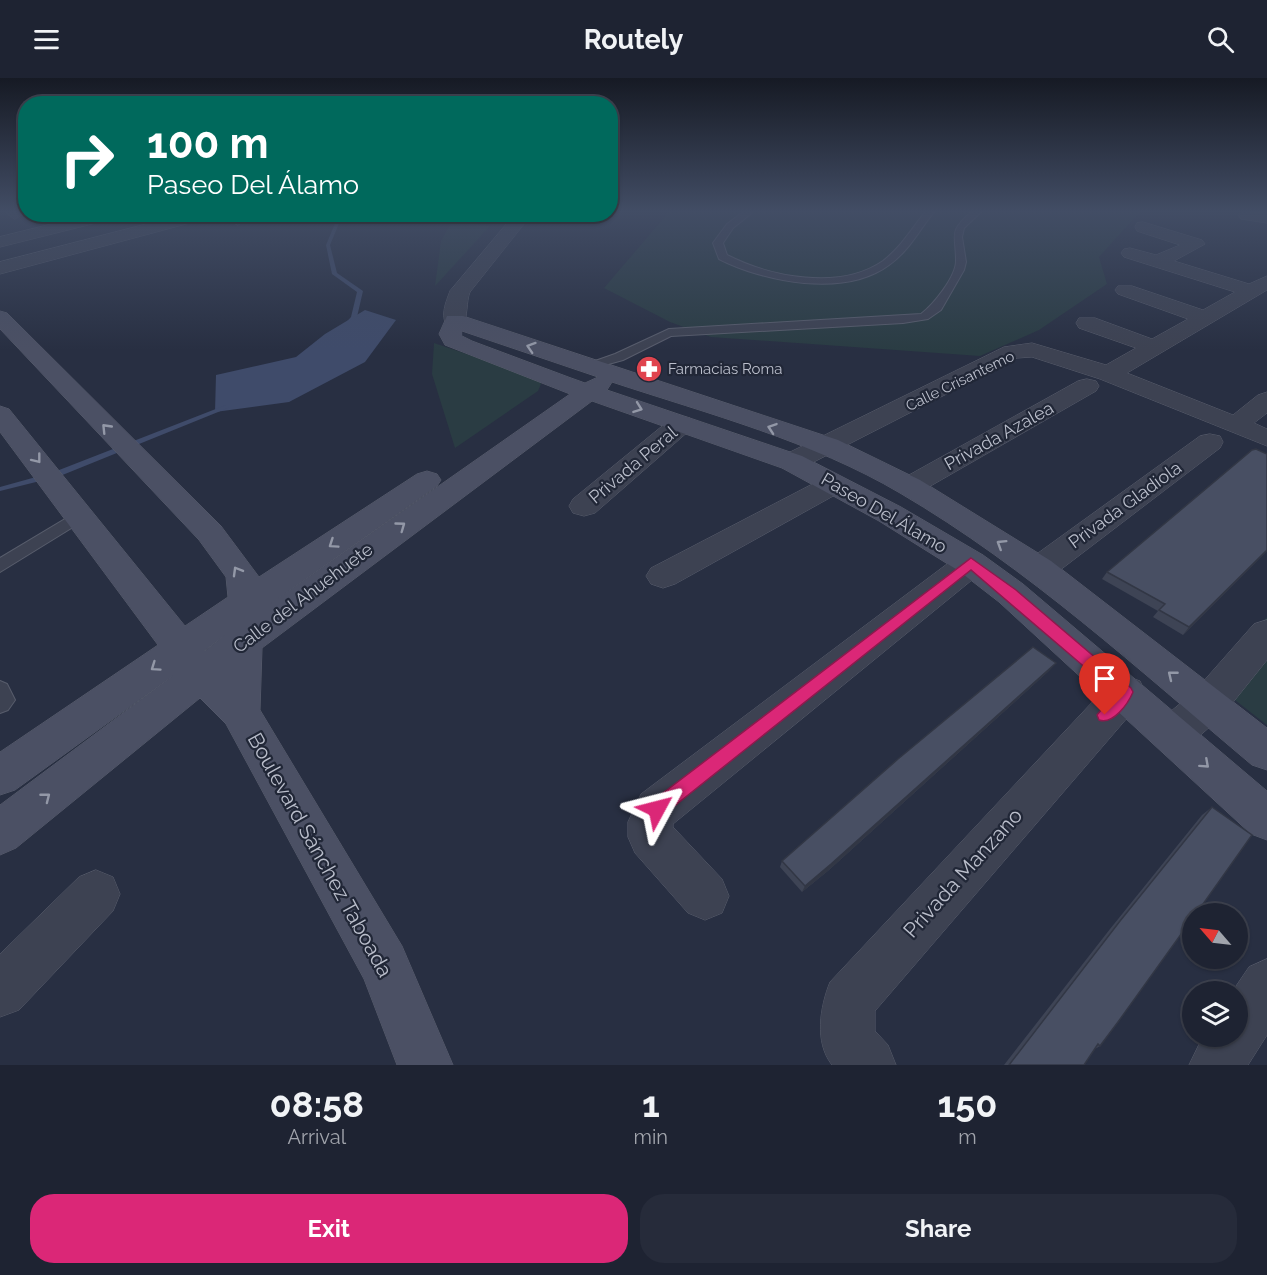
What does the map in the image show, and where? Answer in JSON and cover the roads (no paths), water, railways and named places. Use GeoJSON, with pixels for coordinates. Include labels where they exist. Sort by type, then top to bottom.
{"type":"FeatureCollection","features":[{"type":"Feature","properties":{"kind":"street"},"geometry":{"type":"LineString","coordinates":[[0,268],[38,258]]}},
{"type":"Feature","properties":{"kind":"street"},"geometry":{"type":"LineString","coordinates":[[487,258],[460,291],[455,306],[455,321],[450,334],[453,340],[594,374]]}},
{"type":"Feature","properties":{"kind":"street"},"geometry":{"type":"LineString","coordinates":[[1148,258],[1259,286]]}},
{"type":"Feature","properties":{"kind":"street"},"geometry":{"type":"LineString","coordinates":[[1158,261],[1165,258]]}},
{"type":"Feature","properties":{"kind":"street","name":"Privada Azalea"},"geometry":{"type":"LineString","coordinates":[[910,486],[1259,286]]}},
{"type":"Feature","properties":{"kind":"street"},"geometry":{"type":"LineString","coordinates":[[1125,290],[1205,318]]}},
{"type":"Feature","properties":{"kind":"street"},"geometry":{"type":"LineString","coordinates":[[0,316],[210,533],[242,575],[246,602],[240,712]]}},
{"type":"Feature","properties":{"kind":"street"},"geometry":{"type":"LineString","coordinates":[[1087,323],[1153,347]]}},
{"type":"Feature","properties":{"kind":"street","name":"Calle Crisantemo"},"geometry":{"type":"LineString","coordinates":[[792,462],[1012,352],[1032,350],[1223,434],[1267,438]]}},
{"type":"Feature","properties":{"kind":"street","name":"Paseo Del Álamo"},"geometry":{"type":"LineString","coordinates":[[594,374],[681,424],[792,462],[971,563],[1011,593],[1267,819]]}},
{"type":"Feature","properties":{"kind":"street","name":"Paseo Del Álamo"},"geometry":{"type":"LineString","coordinates":[[594,374],[828,446],[910,486],[1039,569],[1267,752]]}},
{"type":"Feature","properties":{"kind":"street","name":"Calle del Ahuehuete"},"geometry":{"type":"LineString","coordinates":[[0,833],[193,661],[246,602],[398,500],[594,374]]}},
{"type":"Feature","properties":{"kind":"street","name":"Calle del Ahuehuete"},"geometry":{"type":"LineString","coordinates":[[0,776],[193,661],[242,643],[594,374]]}},
{"type":"Feature","properties":{"kind":"street","name":"Privada Gladiola"},"geometry":{"type":"LineString","coordinates":[[1039,569],[1267,400]]}},
{"type":"Feature","properties":{"kind":"street","name":"Boulevard Sánchez Taboada"},"geometry":{"type":"LineString","coordinates":[[0,414],[193,661],[240,712],[384,964],[425,1065]]}},
{"type":"Feature","properties":{"kind":"street","name":"Privada Peral"},"geometry":{"type":"LineString","coordinates":[[584,506],[681,424]]}},
{"type":"Feature","properties":{"kind":"street"},"geometry":{"type":"LineString","coordinates":[[663,576],[814,497],[834,484]]}},
{"type":"Feature","properties":{"kind":"street"},"geometry":{"type":"LineString","coordinates":[[705,896],[651,837],[650,822],[657,809],[971,563]]}},
{"type":"Feature","properties":{"kind":"street"},"geometry":{"type":"LineString","coordinates":[[1172,735],[1208,704],[1267,634]]}},
{"type":"Feature","properties":{"kind":"street","name":"Privada Manzano"},"geometry":{"type":"LineString","coordinates":[[868,1065],[848,1041],[849,1001],[1125,692]]}},
{"type":"Feature","properties":{"kind":"street"},"geometry":{"type":"LineString","coordinates":[[0,991],[96,894]]}},
{"type":"Feature","properties":{"kind":"street"},"geometry":{"type":"LineString","coordinates":[[1248,1015],[1267,984]]}},
{"type":"Feature","properties":{"kind":"street"},"geometry":{"type":"LineString","coordinates":[[1217,1065],[1228,1047]]}},
{"type":"Feature","properties":{"kind":"lane"},"geometry":{"type":"LineString","coordinates":[[725,258],[743,266],[784,276],[830,281],[881,266],[889,258]]}},
{"type":"Feature","properties":{"kind":"lane"},"geometry":{"type":"LineString","coordinates":[[594,374],[669,333],[924,317],[937,308],[959,270],[960,258]]}},
{"type":"Feature","properties":{"kind":"lane"},"geometry":{"type":"LineString","coordinates":[[0,566],[80,515]]}},
{"type":"Feature","properties":{"kind":"lane"},"geometry":{"type":"LineString","coordinates":[[0,690],[4,700],[0,704]]}},
{"type":"Feature","properties":{"kind":"water"},"geometry":{"type":"Polygon","coordinates":[[[365,310],[396,320],[365,362],[289,402],[215,412],[216,375],[296,357],[325,334],[365,310]]]}},
{"type":"Feature","properties":{"kind":"waterway"},"geometry":{"type":"LineString","coordinates":[[331,258],[335,274],[360,291],[354,317],[346,326]]}},
{"type":"Feature","properties":{"kind":"waterway"},"geometry":{"type":"LineString","coordinates":[[0,489],[57,474],[226,407]]}},
{"type":"Feature","properties":{"kind":"place","name":"Farmacias Roma"},"geometry":{"type":"Point","coordinates":[649,369]}}]}
